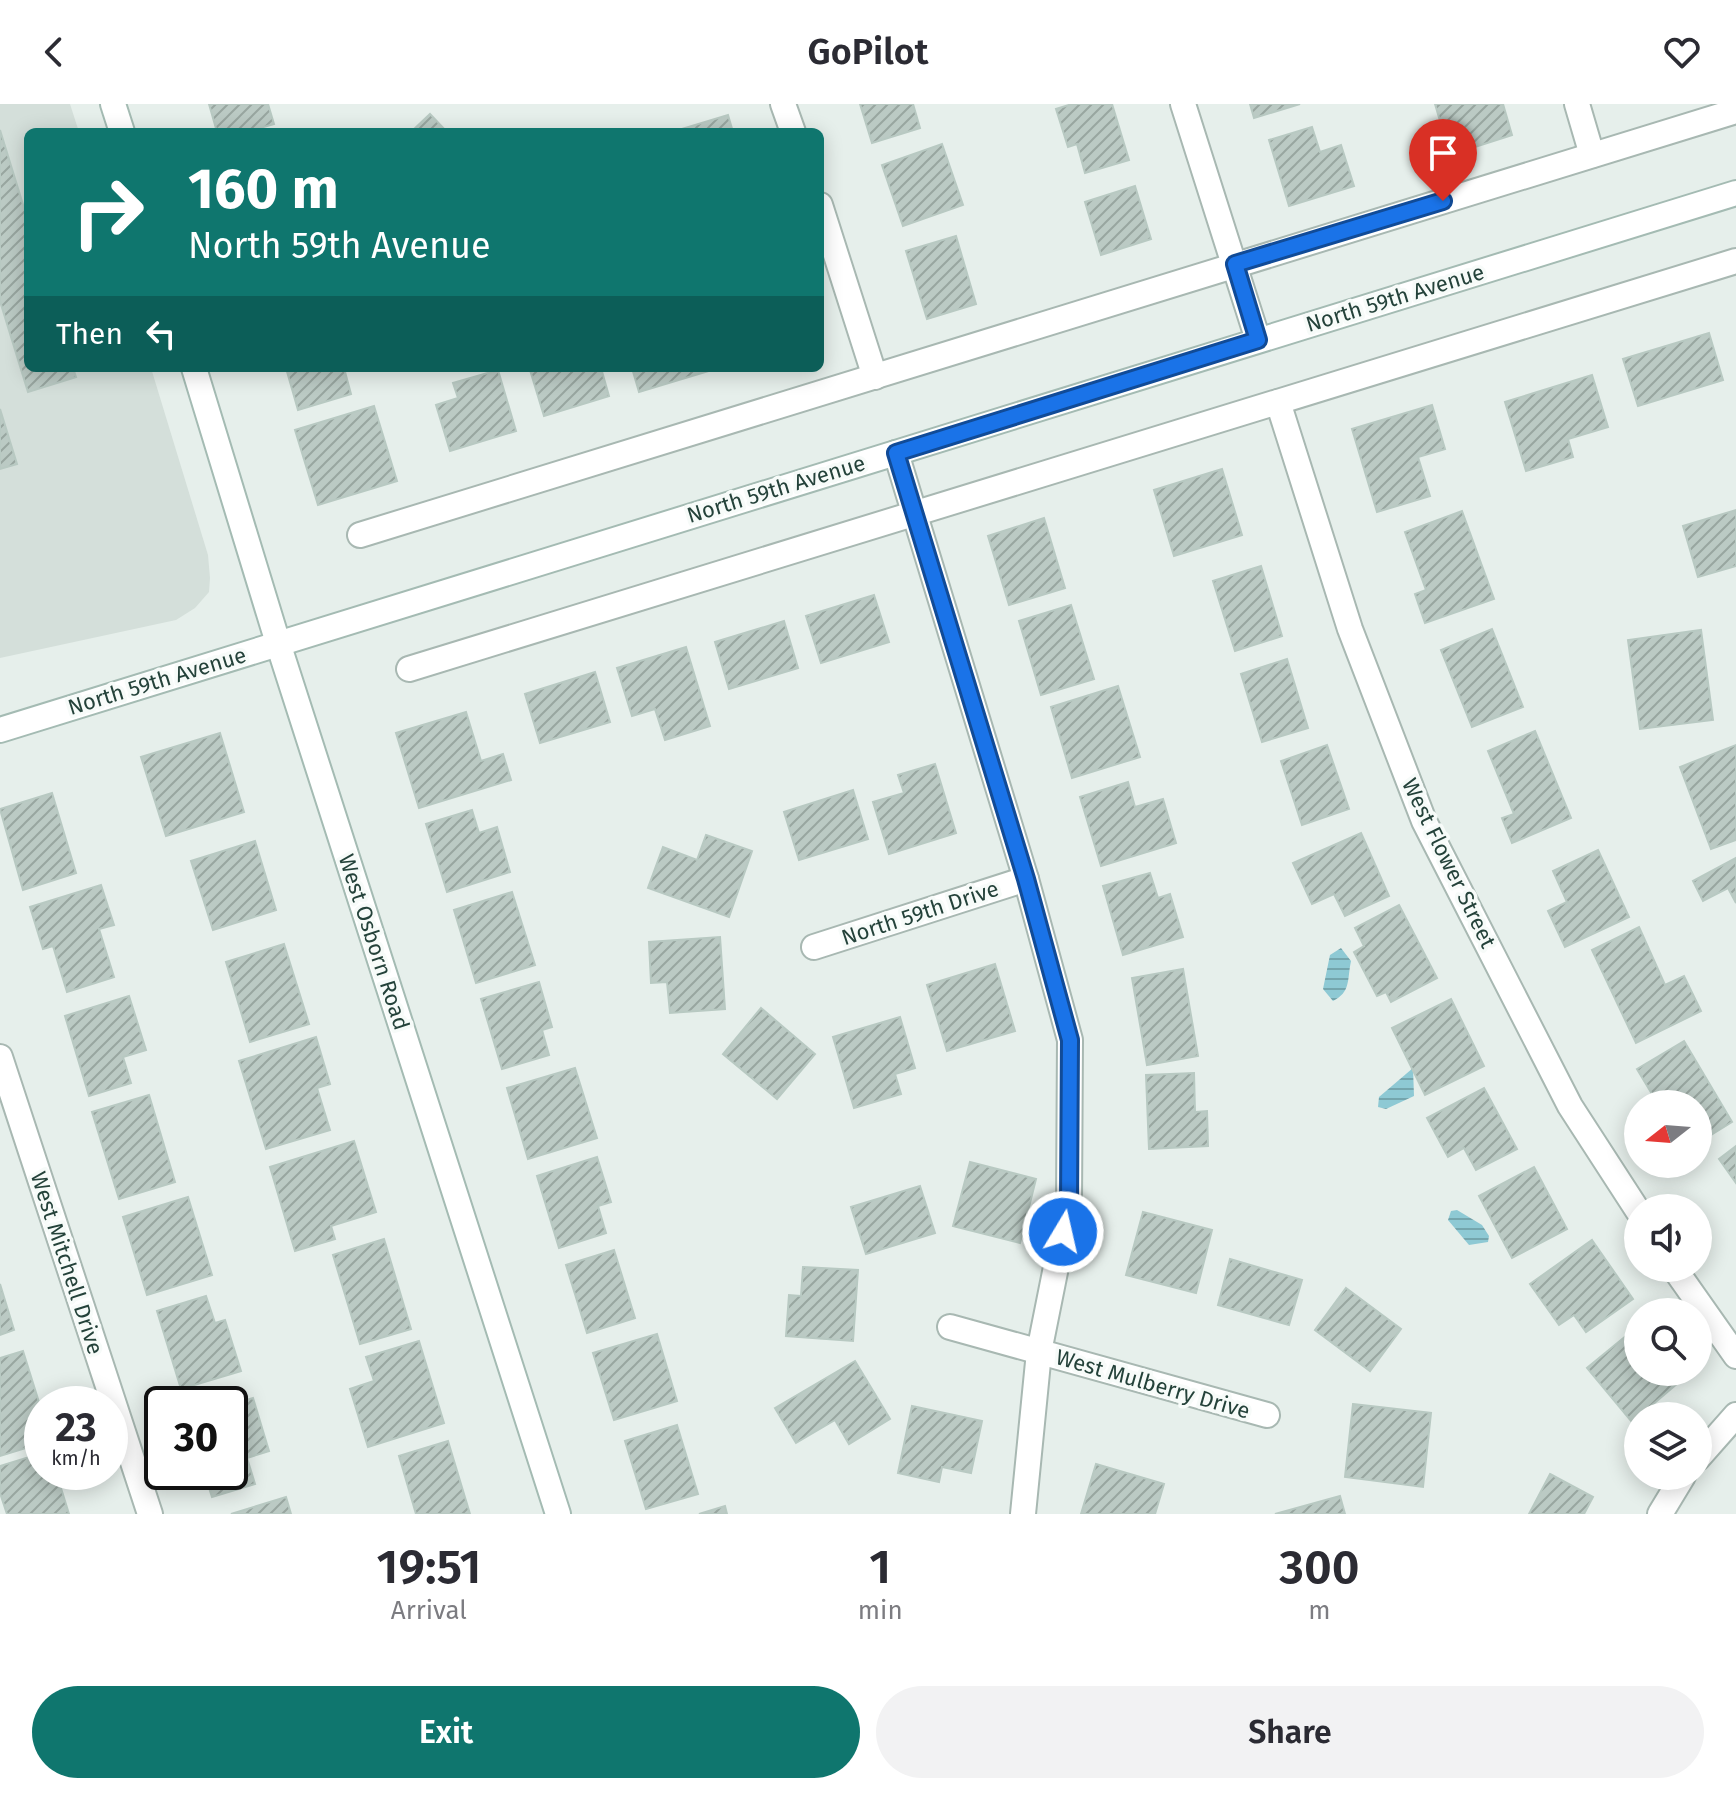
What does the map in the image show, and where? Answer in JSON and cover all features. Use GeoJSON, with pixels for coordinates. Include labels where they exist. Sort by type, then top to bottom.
{"type":"FeatureCollection","features":[{"type":"Feature","properties":{"kind":"street"},"geometry":{"type":"LineString","coordinates":[[113,104],[121,128]]}},
{"type":"Feature","properties":{"kind":"street"},"geometry":{"type":"LineString","coordinates":[[783,104],[792,128]]}},
{"type":"Feature","properties":{"kind":"street"},"geometry":{"type":"LineString","coordinates":[[1183,104],[1258,340]]}},
{"type":"Feature","properties":{"kind":"street"},"geometry":{"type":"LineString","coordinates":[[1577,104],[1592,155]]}},
{"type":"Feature","properties":{"kind":"street"},"geometry":{"type":"LineString","coordinates":[[360,535],[1736,111]]}},
{"type":"Feature","properties":{"kind":"street","name":"North 59th Avenue"},"geometry":{"type":"LineString","coordinates":[[0,730],[1736,193]]}},
{"type":"Feature","properties":{"kind":"street"},"geometry":{"type":"LineString","coordinates":[[824,218],[875,377]]}},
{"type":"Feature","properties":{"kind":"street"},"geometry":{"type":"LineString","coordinates":[[409,669],[1736,261]]}},
{"type":"Feature","properties":{"kind":"street","name":"West Osborn Road"},"geometry":{"type":"LineString","coordinates":[[195,372],[278,643],[558,1514]]}},
{"type":"Feature","properties":{"kind":"street","name":"West Flower Street"},"geometry":{"type":"LineString","coordinates":[[1278,402],[1350,629],[1424,821],[1570,1106],[1627,1194]]}},
{"type":"Feature","properties":{"kind":"street","name":"West Mulberry Drive"},"geometry":{"type":"LineString","coordinates":[[896,453],[1026,879],[1070,1040],[1069,1202],[1039,1352],[1023,1514]]}},
{"type":"Feature","properties":{"kind":"street","name":"North 59th Drive"},"geometry":{"type":"LineString","coordinates":[[814,947],[1026,879]]}},
{"type":"Feature","properties":{"kind":"street","name":"West Mitchell Drive"},"geometry":{"type":"LineString","coordinates":[[0,1057],[150,1514]]}},
{"type":"Feature","properties":{"kind":"street"},"geometry":{"type":"LineString","coordinates":[[1684,1282],[1736,1356]]}},
{"type":"Feature","properties":{"kind":"street","name":"West Mulberry Drive"},"geometry":{"type":"LineString","coordinates":[[950,1327],[1267,1415]]}},
{"type":"Feature","properties":{"kind":"street"},"geometry":{"type":"LineString","coordinates":[[1712,1442],[1736,1415]]}},
{"type":"Feature","properties":{"kind":"street"},"geometry":{"type":"LineString","coordinates":[[1660,1514],[1675,1490]]}},
{"type":"Feature","properties":{"kind":"shaded area"},"geometry":{"type":"Polygon","coordinates":[[[0,104],[70,104],[78,128],[24,128],[24,372],[152,372],[208,555],[209,592],[195,608],[176,620],[0,658],[0,104]]]}},
{"type":"Feature","properties":{"kind":"water"},"geometry":{"type":"Polygon","coordinates":[[[1341,948],[1351,961],[1346,989],[1333,1001],[1323,989],[1330,955],[1341,948]]]}},
{"type":"Feature","properties":{"kind":"water"},"geometry":{"type":"Polygon","coordinates":[[[1413,1068],[1414,1096],[1386,1109],[1378,1107],[1379,1097],[1413,1068]]]}},
{"type":"Feature","properties":{"kind":"water"},"geometry":{"type":"Polygon","coordinates":[[[1457,1210],[1482,1225],[1489,1236],[1488,1242],[1469,1245],[1448,1220],[1451,1211],[1457,1210]]]}},
{"type":"Feature","properties":{"kind":"building"},"geometry":{"type":"Polygon","coordinates":[[[209,104],[268,104],[274,124],[260,128],[216,128],[209,104]]]}},
{"type":"Feature","properties":{"kind":"building"},"geometry":{"type":"Polygon","coordinates":[[[860,104],[913,104],[920,128],[872,143],[860,104]]]}},
{"type":"Feature","properties":{"kind":"building"},"geometry":{"type":"Polygon","coordinates":[[[1072,104],[1112,104],[1129,160],[1085,173],[1077,144],[1068,147],[1056,109],[1072,104]]]}},
{"type":"Feature","properties":{"kind":"building"},"geometry":{"type":"Polygon","coordinates":[[[1250,104],[1300,104],[1254,118],[1250,104]]]}},
{"type":"Feature","properties":{"kind":"building"},"geometry":{"type":"Polygon","coordinates":[[[1435,104],[1503,104],[1512,135],[1450,155],[1435,104]]]}},
{"type":"Feature","properties":{"kind":"building"},"geometry":{"type":"Polygon","coordinates":[[[430,114],[443,128],[415,128],[430,114]]]}},
{"type":"Feature","properties":{"kind":"building"},"geometry":{"type":"Polygon","coordinates":[[[728,115],[732,128],[685,128],[728,115]]]}},
{"type":"Feature","properties":{"kind":"building"},"geometry":{"type":"Polygon","coordinates":[[[1312,127],[1320,152],[1341,145],[1354,186],[1289,206],[1269,140],[1312,127]]]}},
{"type":"Feature","properties":{"kind":"building"},"geometry":{"type":"Polygon","coordinates":[[[0,130],[24,208],[24,372],[74,372],[76,377],[28,392],[0,301],[0,130]]]}},
{"type":"Feature","properties":{"kind":"building"},"geometry":{"type":"Polygon","coordinates":[[[942,144],[963,205],[903,226],[882,165],[942,144]]]}},
{"type":"Feature","properties":{"kind":"building"},"geometry":{"type":"Polygon","coordinates":[[[1135,186],[1151,239],[1101,255],[1085,202],[1135,186]]]}},
{"type":"Feature","properties":{"kind":"building"},"geometry":{"type":"Polygon","coordinates":[[[956,236],[976,304],[927,319],[906,251],[956,236]]]}},
{"type":"Feature","properties":{"kind":"building"},"geometry":{"type":"Polygon","coordinates":[[[1709,333],[1723,380],[1638,406],[1623,359],[1709,333]]]}},
{"type":"Feature","properties":{"kind":"building"},"geometry":{"type":"Polygon","coordinates":[[[287,372],[345,372],[351,394],[298,410],[287,372]]]}},
{"type":"Feature","properties":{"kind":"building"},"geometry":{"type":"Polygon","coordinates":[[[499,372],[516,431],[450,451],[436,405],[458,398],[453,383],[499,372]]]}},
{"type":"Feature","properties":{"kind":"building"},"geometry":{"type":"Polygon","coordinates":[[[531,372],[602,372],[609,396],[544,416],[531,372]]]}},
{"type":"Feature","properties":{"kind":"building"},"geometry":{"type":"Polygon","coordinates":[[[633,372],[705,372],[639,392],[633,372]]]}},
{"type":"Feature","properties":{"kind":"building"},"geometry":{"type":"Polygon","coordinates":[[[1592,375],[1608,427],[1568,439],[1573,457],[1526,471],[1505,402],[1592,375]]]}},
{"type":"Feature","properties":{"kind":"building"},"geometry":{"type":"Polygon","coordinates":[[[1432,405],[1445,449],[1418,457],[1430,496],[1377,512],[1352,429],[1432,405]]]}},
{"type":"Feature","properties":{"kind":"building"},"geometry":{"type":"Polygon","coordinates":[[[374,406],[397,481],[318,505],[295,430],[374,406]]]}},
{"type":"Feature","properties":{"kind":"building"},"geometry":{"type":"Polygon","coordinates":[[[0,409],[17,464],[0,469],[0,409]]]}},
{"type":"Feature","properties":{"kind":"building"},"geometry":{"type":"Polygon","coordinates":[[[1222,469],[1242,535],[1174,556],[1154,490],[1222,469]]]}},
{"type":"Feature","properties":{"kind":"building"},"geometry":{"type":"Polygon","coordinates":[[[1736,510],[1736,566],[1698,577],[1683,526],[1736,510]]]}},
{"type":"Feature","properties":{"kind":"building"},"geometry":{"type":"Polygon","coordinates":[[[1462,511],[1494,599],[1425,623],[1415,594],[1426,590],[1405,532],[1462,511]]]}},
{"type":"Feature","properties":{"kind":"building"},"geometry":{"type":"Polygon","coordinates":[[[1044,518],[1065,588],[1009,605],[988,536],[1044,518]]]}},
{"type":"Feature","properties":{"kind":"building"},"geometry":{"type":"Polygon","coordinates":[[[1261,566],[1282,636],[1235,651],[1213,581],[1261,566]]]}},
{"type":"Feature","properties":{"kind":"building"},"geometry":{"type":"Polygon","coordinates":[[[874,595],[889,642],[821,663],[806,616],[874,595]]]}},
{"type":"Feature","properties":{"kind":"building"},"geometry":{"type":"Polygon","coordinates":[[[1071,605],[1094,679],[1041,695],[1019,621],[1071,605]]]}},
{"type":"Feature","properties":{"kind":"building"},"geometry":{"type":"Polygon","coordinates":[[[784,621],[798,668],[729,689],[715,642],[784,621]]]}},
{"type":"Feature","properties":{"kind":"building"},"geometry":{"type":"Polygon","coordinates":[[[1492,629],[1523,707],[1472,727],[1441,650],[1492,629]]]}},
{"type":"Feature","properties":{"kind":"building"},"geometry":{"type":"Polygon","coordinates":[[[1701,630],[1713,720],[1640,729],[1628,640],[1701,630]]]}},
{"type":"Feature","properties":{"kind":"building"},"geometry":{"type":"Polygon","coordinates":[[[686,647],[710,726],[665,740],[655,709],[632,716],[617,668],[686,647]]]}},
{"type":"Feature","properties":{"kind":"building"},"geometry":{"type":"Polygon","coordinates":[[[1287,659],[1308,728],[1262,742],[1241,674],[1287,659]]]}},
{"type":"Feature","properties":{"kind":"building"},"geometry":{"type":"Polygon","coordinates":[[[595,672],[610,722],[540,743],[525,694],[595,672]]]}},
{"type":"Feature","properties":{"kind":"building"},"geometry":{"type":"Polygon","coordinates":[[[1118,686],[1140,757],[1072,778],[1051,707],[1118,686]]]}},
{"type":"Feature","properties":{"kind":"building"},"geometry":{"type":"Polygon","coordinates":[[[466,712],[481,761],[503,754],[511,780],[419,808],[396,733],[466,712]]]}},
{"type":"Feature","properties":{"kind":"building"},"geometry":{"type":"Polygon","coordinates":[[[1535,731],[1571,818],[1512,843],[1502,818],[1514,814],[1488,751],[1535,731]]]}},
{"type":"Feature","properties":{"kind":"building"},"geometry":{"type":"Polygon","coordinates":[[[220,733],[244,812],[166,836],[141,757],[220,733]]]}},
{"type":"Feature","properties":{"kind":"building"},"geometry":{"type":"Polygon","coordinates":[[[1327,745],[1349,809],[1302,825],[1281,761],[1327,745]]]}},
{"type":"Feature","properties":{"kind":"building"},"geometry":{"type":"Polygon","coordinates":[[[1736,745],[1736,840],[1711,849],[1680,767],[1736,745]]]}},
{"type":"Feature","properties":{"kind":"building"},"geometry":{"type":"Polygon","coordinates":[[[935,764],[956,833],[889,854],[873,802],[904,793],[898,775],[935,764]]]}},
{"type":"Feature","properties":{"kind":"building"},"geometry":{"type":"Polygon","coordinates":[[[1128,782],[1135,807],[1163,799],[1176,843],[1101,866],[1080,797],[1128,782]]]}},
{"type":"Feature","properties":{"kind":"building"},"geometry":{"type":"Polygon","coordinates":[[[853,790],[868,839],[799,860],[784,812],[853,790]]]}},
{"type":"Feature","properties":{"kind":"building"},"geometry":{"type":"Polygon","coordinates":[[[52,793],[76,873],[23,890],[0,809],[52,793]]]}},
{"type":"Feature","properties":{"kind":"building"},"geometry":{"type":"Polygon","coordinates":[[[472,810],[479,833],[497,827],[510,872],[447,892],[426,824],[472,810]]]}},
{"type":"Feature","properties":{"kind":"building"},"geometry":{"type":"Polygon","coordinates":[[[1361,833],[1389,896],[1345,916],[1334,894],[1312,904],[1293,863],[1361,833]]]}},
{"type":"Feature","properties":{"kind":"building"},"geometry":{"type":"Polygon","coordinates":[[[706,835],[752,851],[729,917],[648,888],[663,847],[697,860],[706,835]]]}},
{"type":"Feature","properties":{"kind":"building"},"geometry":{"type":"Polygon","coordinates":[[[255,841],[276,910],[213,930],[191,861],[255,841]]]}},
{"type":"Feature","properties":{"kind":"building"},"geometry":{"type":"Polygon","coordinates":[[[1598,850],[1629,917],[1565,947],[1548,911],[1567,902],[1553,871],[1598,850]]]}},
{"type":"Feature","properties":{"kind":"building"},"geometry":{"type":"Polygon","coordinates":[[[1736,858],[1736,903],[1728,888],[1703,901],[1693,881],[1736,858]]]}},
{"type":"Feature","properties":{"kind":"building"},"geometry":{"type":"Polygon","coordinates":[[[1150,873],[1158,898],[1170,894],[1183,937],[1123,955],[1103,886],[1150,873]]]}},
{"type":"Feature","properties":{"kind":"building"},"geometry":{"type":"Polygon","coordinates":[[[101,885],[114,925],[99,929],[114,977],[67,992],[53,946],[43,949],[30,907],[101,885]]]}},
{"type":"Feature","properties":{"kind":"building"},"geometry":{"type":"Polygon","coordinates":[[[512,892],[535,965],[476,983],[454,910],[512,892]]]}},
{"type":"Feature","properties":{"kind":"building"},"geometry":{"type":"Polygon","coordinates":[[[1399,905],[1437,978],[1391,1002],[1386,992],[1377,996],[1354,952],[1364,946],[1355,928],[1399,905]]]}},
{"type":"Feature","properties":{"kind":"building"},"geometry":{"type":"Polygon","coordinates":[[[1639,927],[1665,985],[1684,976],[1701,1011],[1636,1043],[1592,950],[1639,927]]]}},
{"type":"Feature","properties":{"kind":"building"},"geometry":{"type":"Polygon","coordinates":[[[720,937],[725,1009],[670,1013],[667,982],[651,983],[649,942],[720,937]]]}},
{"type":"Feature","properties":{"kind":"building"},"geometry":{"type":"Polygon","coordinates":[[[284,944],[309,1024],[250,1042],[226,962],[284,944]]]}},
{"type":"Feature","properties":{"kind":"building"},"geometry":{"type":"Polygon","coordinates":[[[995,964],[1015,1031],[947,1051],[927,985],[995,964]]]}},
{"type":"Feature","properties":{"kind":"building"},"geometry":{"type":"Polygon","coordinates":[[[1183,969],[1198,1056],[1147,1065],[1132,978],[1183,969]]]}},
{"type":"Feature","properties":{"kind":"building"},"geometry":{"type":"Polygon","coordinates":[[[539,982],[552,1027],[542,1030],[549,1055],[502,1069],[481,999],[539,982]]]}},
{"type":"Feature","properties":{"kind":"building"},"geometry":{"type":"Polygon","coordinates":[[[129,996],[146,1050],[123,1057],[131,1083],[89,1096],[65,1016],[129,996]]]}},
{"type":"Feature","properties":{"kind":"building"},"geometry":{"type":"Polygon","coordinates":[[[1451,999],[1484,1066],[1425,1095],[1392,1028],[1451,999]]]}},
{"type":"Feature","properties":{"kind":"building"},"geometry":{"type":"Polygon","coordinates":[[[761,1008],[815,1054],[777,1099],[723,1054],[761,1008]]]}},
{"type":"Feature","properties":{"kind":"building"},"geometry":{"type":"Polygon","coordinates":[[[900,1017],[915,1068],[895,1074],[901,1094],[854,1108],[833,1037],[900,1017]]]}},
{"type":"Feature","properties":{"kind":"building"},"geometry":{"type":"Polygon","coordinates":[[[316,1037],[330,1084],[317,1088],[330,1130],[266,1149],[239,1061],[316,1037]]]}},
{"type":"Feature","properties":{"kind":"building"},"geometry":{"type":"Polygon","coordinates":[[[1684,1041],[1732,1122],[1712,1134],[1712,1090],[1650,1090],[1637,1069],[1684,1041]]]}},
{"type":"Feature","properties":{"kind":"building"},"geometry":{"type":"Polygon","coordinates":[[[575,1068],[597,1138],[528,1159],[507,1088],[575,1068]]]}},
{"type":"Feature","properties":{"kind":"building"},"geometry":{"type":"Polygon","coordinates":[[[1194,1073],[1195,1112],[1207,1111],[1208,1146],[1149,1149],[1146,1075],[1194,1073]]]}},
{"type":"Feature","properties":{"kind":"building"},"geometry":{"type":"Polygon","coordinates":[[[1484,1088],[1517,1149],[1476,1170],[1464,1148],[1448,1157],[1427,1118],[1484,1088]]]}},
{"type":"Feature","properties":{"kind":"building"},"geometry":{"type":"Polygon","coordinates":[[[149,1095],[175,1182],[119,1199],[92,1112],[149,1095]]]}},
{"type":"Feature","properties":{"kind":"building"},"geometry":{"type":"Polygon","coordinates":[[[354,1141],[376,1212],[331,1226],[335,1239],[295,1251],[270,1167],[354,1141]]]}},
{"type":"Feature","properties":{"kind":"building"},"geometry":{"type":"Polygon","coordinates":[[[1736,1146],[1736,1183],[1719,1159],[1736,1146]]]}},
{"type":"Feature","properties":{"kind":"building"},"geometry":{"type":"Polygon","coordinates":[[[597,1157],[611,1202],[598,1206],[606,1233],[559,1248],[537,1176],[597,1157]]]}},
{"type":"Feature","properties":{"kind":"building"},"geometry":{"type":"Polygon","coordinates":[[[970,1162],[1036,1179],[1020,1243],[953,1226],[970,1162]]]}},
{"type":"Feature","properties":{"kind":"building"},"geometry":{"type":"Polygon","coordinates":[[[1534,1167],[1567,1229],[1512,1258],[1479,1196],[1534,1167]]]}},
{"type":"Feature","properties":{"kind":"building"},"geometry":{"type":"Polygon","coordinates":[[[920,1186],[935,1233],[866,1254],[851,1207],[920,1186]]]}},
{"type":"Feature","properties":{"kind":"building"},"geometry":{"type":"Polygon","coordinates":[[[188,1197],[212,1275],[147,1295],[123,1217],[188,1197]]]}},
{"type":"Feature","properties":{"kind":"building"},"geometry":{"type":"Polygon","coordinates":[[[1143,1212],[1212,1230],[1196,1293],[1126,1275],[1143,1212]]]}},
{"type":"Feature","properties":{"kind":"building"},"geometry":{"type":"Polygon","coordinates":[[[384,1239],[411,1329],[360,1344],[333,1255],[384,1239]]]}},
{"type":"Feature","properties":{"kind":"building"},"geometry":{"type":"Polygon","coordinates":[[[1592,1240],[1632,1298],[1624,1298],[1624,1305],[1586,1332],[1574,1315],[1559,1325],[1530,1284],[1592,1240]]]}},
{"type":"Feature","properties":{"kind":"building"},"geometry":{"type":"Polygon","coordinates":[[[614,1250],[635,1318],[587,1333],[566,1265],[614,1250]]]}},
{"type":"Feature","properties":{"kind":"building"},"geometry":{"type":"Polygon","coordinates":[[[1230,1259],[1302,1280],[1289,1325],[1218,1305],[1230,1259]]]}},
{"type":"Feature","properties":{"kind":"building"},"geometry":{"type":"Polygon","coordinates":[[[803,1267],[858,1270],[853,1341],[786,1336],[789,1295],[801,1296],[803,1267]]]}},
{"type":"Feature","properties":{"kind":"building"},"geometry":{"type":"Polygon","coordinates":[[[0,1284],[14,1330],[0,1335],[0,1284]]]}},
{"type":"Feature","properties":{"kind":"building"},"geometry":{"type":"Polygon","coordinates":[[[1346,1288],[1401,1329],[1370,1371],[1315,1330],[1346,1288]]]}},
{"type":"Feature","properties":{"kind":"building"},"geometry":{"type":"Polygon","coordinates":[[[206,1296],[215,1323],[225,1320],[241,1371],[191,1386],[180,1386],[157,1311],[206,1296]]]}},
{"type":"Feature","properties":{"kind":"building"},"geometry":{"type":"Polygon","coordinates":[[[657,1334],[677,1401],[614,1420],[593,1353],[657,1334]]]}},
{"type":"Feature","properties":{"kind":"building"},"geometry":{"type":"Polygon","coordinates":[[[1624,1338],[1624,1386],[1675,1386],[1656,1402],[1624,1402],[1624,1412],[1587,1368],[1624,1338]]]}},
{"type":"Feature","properties":{"kind":"building"},"geometry":{"type":"Polygon","coordinates":[[[419,1341],[444,1423],[368,1447],[350,1389],[374,1381],[366,1357],[419,1341]]]}},
{"type":"Feature","properties":{"kind":"building"},"geometry":{"type":"Polygon","coordinates":[[[23,1351],[34,1386],[24,1386],[24,1449],[0,1456],[0,1358],[23,1351]]]}},
{"type":"Feature","properties":{"kind":"building"},"geometry":{"type":"Polygon","coordinates":[[[855,1361],[890,1419],[849,1444],[835,1420],[796,1443],[775,1408],[855,1361]]]}},
{"type":"Feature","properties":{"kind":"building"},"geometry":{"type":"Polygon","coordinates":[[[253,1398],[269,1451],[248,1458],[248,1400],[253,1398]]]}},
{"type":"Feature","properties":{"kind":"building"},"geometry":{"type":"Polygon","coordinates":[[[1353,1404],[1431,1413],[1423,1487],[1345,1477],[1353,1404]]]}},
{"type":"Feature","properties":{"kind":"building"},"geometry":{"type":"Polygon","coordinates":[[[912,1406],[982,1421],[971,1473],[942,1467],[939,1482],[898,1473],[912,1406]]]}},
{"type":"Feature","properties":{"kind":"building"},"geometry":{"type":"Polygon","coordinates":[[[677,1425],[698,1494],[646,1509],[625,1441],[677,1425]]]}},
{"type":"Feature","properties":{"kind":"building"},"geometry":{"type":"Polygon","coordinates":[[[448,1441],[470,1514],[416,1514],[399,1456],[448,1441]]]}},
{"type":"Feature","properties":{"kind":"building"},"geometry":{"type":"Polygon","coordinates":[[[24,1459],[24,1490],[62,1490],[69,1514],[7,1514],[0,1493],[0,1466],[24,1459]]]}},
{"type":"Feature","properties":{"kind":"building"},"geometry":{"type":"Polygon","coordinates":[[[248,1461],[255,1484],[248,1486],[248,1461]]]}},
{"type":"Feature","properties":{"kind":"building"},"geometry":{"type":"Polygon","coordinates":[[[1096,1464],[1164,1484],[1155,1514],[1081,1514],[1096,1464]]]}},
{"type":"Feature","properties":{"kind":"building"},"geometry":{"type":"Polygon","coordinates":[[[1550,1474],[1593,1497],[1584,1514],[1529,1514],[1550,1474]]]}},
{"type":"Feature","properties":{"kind":"building"},"geometry":{"type":"Polygon","coordinates":[[[210,1490],[235,1490],[212,1497],[210,1490]]]}},
{"type":"Feature","properties":{"kind":"building"},"geometry":{"type":"Polygon","coordinates":[[[1340,1496],[1345,1514],[1275,1514],[1340,1496]]]}},
{"type":"Feature","properties":{"kind":"building"},"geometry":{"type":"Polygon","coordinates":[[[286,1497],[291,1514],[231,1514],[286,1497]]]}},
{"type":"Feature","properties":{"kind":"building"},"geometry":{"type":"Polygon","coordinates":[[[725,1506],[727,1514],[699,1514],[725,1506]]]}},
{"type":"Feature","properties":{"kind":"route"},"geometry":{"type":"LineString","coordinates":[[1063,1232],[1069,1202],[1070,1040],[1026,879],[896,453],[1258,340],[1235,264],[1443,201]]}}]}
